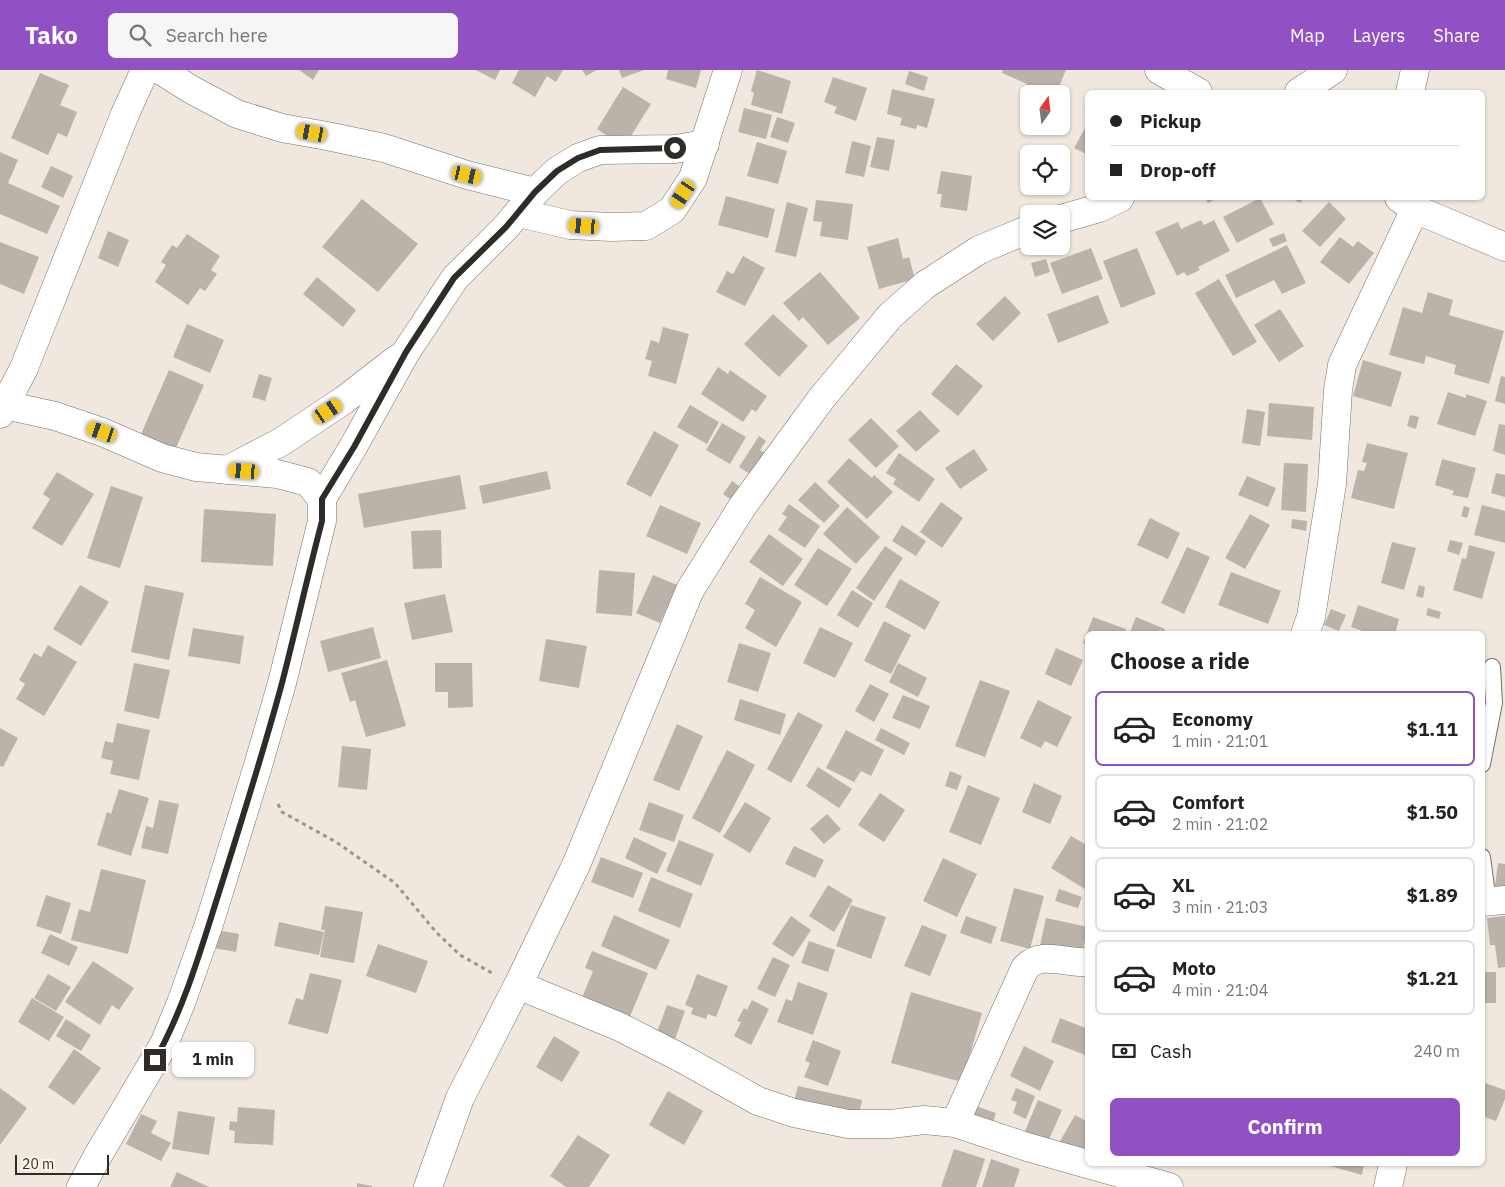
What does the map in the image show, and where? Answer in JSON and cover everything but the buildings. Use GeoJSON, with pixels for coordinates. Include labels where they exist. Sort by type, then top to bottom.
{"type":"FeatureCollection","features":[{"type":"Feature","properties":{"kind":"street"},"geometry":{"type":"LineString","coordinates":[[145,70],[125,114],[24,368],[1,408],[55,416],[102,432],[162,458],[196,467],[277,474],[308,482],[322,499]]}},
{"type":"Feature","properties":{"kind":"street"},"geometry":{"type":"LineString","coordinates":[[160,70],[236,114],[282,128],[384,148],[467,175],[535,192]]}},
{"type":"Feature","properties":{"kind":"street"},"geometry":{"type":"LineString","coordinates":[[519,213],[570,225],[611,227],[646,226],[672,210],[693,178],[728,70]]}},
{"type":"Feature","properties":{"kind":"street"},"geometry":{"type":"LineString","coordinates":[[1159,70],[1194,90]]}},
{"type":"Feature","properties":{"kind":"street"},"geometry":{"type":"LineString","coordinates":[[1302,90],[1333,70]]}},
{"type":"Feature","properties":{"kind":"street"},"geometry":{"type":"LineString","coordinates":[[1410,90],[1415,70]]}},
{"type":"Feature","properties":{"kind":"street"},"geometry":{"type":"LineString","coordinates":[[81,1187],[164,1044],[181,1003],[209,924],[282,683],[322,521],[322,499],[354,447],[406,352],[454,278],[519,213],[535,192],[557,171],[578,158],[600,150],[675,148],[705,144]]}},
{"type":"Feature","properties":{"kind":"street"},"geometry":{"type":"LineString","coordinates":[[1070,216],[1098,208],[1116,200]]}},
{"type":"Feature","properties":{"kind":"street"},"geometry":{"type":"LineString","coordinates":[[1306,631],[1311,617],[1332,484],[1338,390],[1342,365],[1407,203],[1505,247]]}},
{"type":"Feature","properties":{"kind":"street"},"geometry":{"type":"LineString","coordinates":[[428,1187],[460,1098],[518,985],[576,865],[619,759],[668,647],[690,590],[742,507],[821,399],[890,316],[925,285],[979,250],[1020,233]]}},
{"type":"Feature","properties":{"kind":"street"},"geometry":{"type":"LineString","coordinates":[[227,470],[281,442],[344,400],[406,352]]}},
{"type":"Feature","properties":{"kind":"street"},"geometry":{"type":"LineString","coordinates":[[955,1123],[1025,968],[1030,962],[1044,958],[1085,962]]}},
{"type":"Feature","properties":{"kind":"street"},"geometry":{"type":"LineString","coordinates":[[518,985],[620,1027],[683,1059],[758,1101],[794,1113],[848,1124],[891,1124],[924,1120],[955,1123],[1027,1147],[1085,1163]]}},
{"type":"Feature","properties":{"kind":"street"},"geometry":{"type":"LineString","coordinates":[[1094,1166],[1169,1187]]}},
{"type":"Feature","properties":{"kind":"street"},"geometry":{"type":"LineString","coordinates":[[1388,1187],[1393,1166]]}},
{"type":"Feature","properties":{"kind":"lane"},"geometry":{"type":"LineString","coordinates":[[1485,749],[1494,703],[1492,667]]}},
{"type":"Feature","properties":{"kind":"lane"},"geometry":{"type":"LineString","coordinates":[[1485,870],[1492,901]]}},
{"type":"Feature","properties":{"kind":"path"},"geometry":{"type":"LineString","coordinates":[[257,769],[282,812],[336,842],[395,883],[436,932],[460,955],[518,985]]}},
{"type":"Feature","properties":{"kind":"route"},"geometry":{"type":"LineString","coordinates":[[155,1060],[164,1044],[181,1003],[209,924],[257,769],[282,683],[322,521],[322,499],[354,447],[406,352],[454,278],[506,227],[535,192],[557,171],[578,158],[600,150],[675,148]]}}]}
